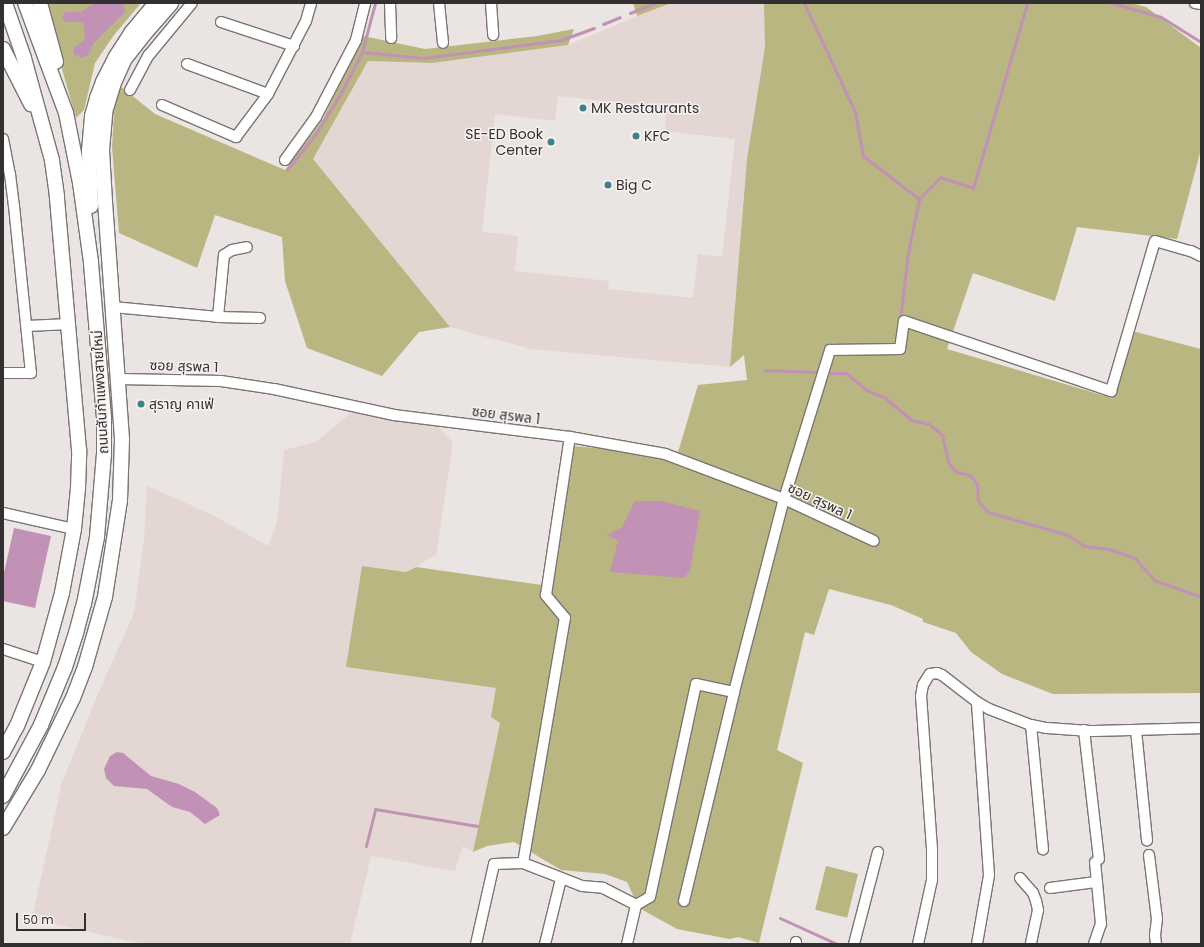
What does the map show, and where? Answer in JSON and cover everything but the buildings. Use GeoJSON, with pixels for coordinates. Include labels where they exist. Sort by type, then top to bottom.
{"type":"FeatureCollection","features":[{"type":"Feature","properties":{"kind":"main road"},"geometry":{"type":"LineString","coordinates":[[91,262],[89,151],[92,116],[103,82],[115,58],[131,33],[156,3]]}},
{"type":"Feature","properties":{"kind":"main road"},"geometry":{"type":"LineString","coordinates":[[3,828],[38,770],[63,719],[85,667],[106,596],[112,560],[122,472],[122,439],[102,150],[105,112],[113,85],[124,60],[171,3]]}},
{"type":"Feature","properties":{"kind":"main road","name":"ถนนสันกำแพงสายใหม่"},"geometry":{"type":"LineString","coordinates":[[3,796],[27,753],[54,696],[76,632],[90,574],[101,500],[104,454],[104,418],[91,262],[80,183],[58,69],[31,5]]}},
{"type":"Feature","properties":{"kind":"main road","name":"ถนนสันกำแพงสายใหม่"},"geometry":{"type":"LineString","coordinates":[[3,752],[20,719],[43,662],[62,593],[74,529],[78,488],[79,450],[58,196],[47,136],[7,9]]}},
{"type":"Feature","properties":{"kind":"main road"},"geometry":{"type":"LineString","coordinates":[[3,49],[47,136]]}},
{"type":"Feature","properties":{"kind":"main road"},"geometry":{"type":"LineString","coordinates":[[104,418],[119,384]]}},
{"type":"Feature","properties":{"kind":"main road"},"geometry":{"type":"LineString","coordinates":[[101,500],[112,560]]}},
{"type":"Feature","properties":{"kind":"main road"},"geometry":{"type":"LineString","coordinates":[[27,753],[63,719]]}},
{"type":"Feature","properties":{"kind":"street"},"geometry":{"type":"LineString","coordinates":[[130,90],[149,55],[192,3]]}},
{"type":"Feature","properties":{"kind":"street"},"geometry":{"type":"LineString","coordinates":[[162,105],[236,137],[268,94],[306,21],[311,3]]}},
{"type":"Feature","properties":{"kind":"street"},"geometry":{"type":"LineString","coordinates":[[285,160],[316,117],[356,40],[365,3]]}},
{"type":"Feature","properties":{"kind":"street"},"geometry":{"type":"LineString","coordinates":[[390,3],[391,38]]}},
{"type":"Feature","properties":{"kind":"street"},"geometry":{"type":"LineString","coordinates":[[439,3],[443,43]]}},
{"type":"Feature","properties":{"kind":"street"},"geometry":{"type":"LineString","coordinates":[[491,3],[493,35]]}},
{"type":"Feature","properties":{"kind":"street"},"geometry":{"type":"LineString","coordinates":[[1195,3],[1201,4]]}},
{"type":"Feature","properties":{"kind":"street"},"geometry":{"type":"LineString","coordinates":[[221,22],[294,46]]}},
{"type":"Feature","properties":{"kind":"street"},"geometry":{"type":"LineString","coordinates":[[135,46],[149,55]]}},
{"type":"Feature","properties":{"kind":"street"},"geometry":{"type":"LineString","coordinates":[[187,64],[268,94]]}},
{"type":"Feature","properties":{"kind":"street"},"geometry":{"type":"LineString","coordinates":[[3,139],[10,174],[31,373],[3,373]]}},
{"type":"Feature","properties":{"kind":"street"},"geometry":{"type":"LineString","coordinates":[[684,900],[734,692],[784,499],[830,350],[900,349],[904,321],[1110,391],[1155,241],[1190,251],[1201,256]]}},
{"type":"Feature","properties":{"kind":"street"},"geometry":{"type":"LineString","coordinates":[[218,317],[224,254],[232,250],[247,247]]}},
{"type":"Feature","properties":{"kind":"street"},"geometry":{"type":"LineString","coordinates":[[113,307],[218,317],[260,318]]}},
{"type":"Feature","properties":{"kind":"street"},"geometry":{"type":"LineString","coordinates":[[27,326],[69,324]]}},
{"type":"Feature","properties":{"kind":"street","name":"ซอย สุรพล 1"},"geometry":{"type":"LineString","coordinates":[[119,384],[221,381],[274,389],[394,415],[570,437],[666,454],[784,499],[874,541]]}},
{"type":"Feature","properties":{"kind":"street"},"geometry":{"type":"LineString","coordinates":[[523,863],[565,618],[546,595],[570,437]]}},
{"type":"Feature","properties":{"kind":"street"},"geometry":{"type":"LineString","coordinates":[[3,513],[74,529]]}},
{"type":"Feature","properties":{"kind":"street"},"geometry":{"type":"LineString","coordinates":[[3,649],[43,662]]}},
{"type":"Feature","properties":{"kind":"street"},"geometry":{"type":"LineString","coordinates":[[918,944],[932,880],[932,849],[921,696],[923,685],[930,674],[938,673],[977,702],[990,709],[1031,725],[1047,728],[1084,730],[1201,728]]}},
{"type":"Feature","properties":{"kind":"street"},"geometry":{"type":"LineString","coordinates":[[627,944],[636,905],[650,897],[696,684],[734,692]]}},
{"type":"Feature","properties":{"kind":"street"},"geometry":{"type":"LineString","coordinates":[[977,702],[989,875],[977,944]]}},
{"type":"Feature","properties":{"kind":"street"},"geometry":{"type":"LineString","coordinates":[[1031,725],[1043,849]]}},
{"type":"Feature","properties":{"kind":"street"},"geometry":{"type":"LineString","coordinates":[[1084,730],[1097,860],[1096,882],[1101,924],[1094,944]]}},
{"type":"Feature","properties":{"kind":"street"},"geometry":{"type":"LineString","coordinates":[[1136,730],[1147,840]]}},
{"type":"Feature","properties":{"kind":"street"},"geometry":{"type":"LineString","coordinates":[[854,944],[878,852]]}},
{"type":"Feature","properties":{"kind":"street"},"geometry":{"type":"LineString","coordinates":[[1149,855],[1157,919],[1155,935],[1156,944]]}},
{"type":"Feature","properties":{"kind":"street"},"geometry":{"type":"LineString","coordinates":[[476,944],[494,864],[523,863],[582,886],[604,888],[636,905]]}},
{"type":"Feature","properties":{"kind":"street"},"geometry":{"type":"LineString","coordinates":[[1020,878],[1033,893],[1038,910],[1031,944]]}},
{"type":"Feature","properties":{"kind":"street"},"geometry":{"type":"LineString","coordinates":[[545,944],[561,879]]}},
{"type":"Feature","properties":{"kind":"street"},"geometry":{"type":"LineString","coordinates":[[1050,888],[1096,882]]}},
{"type":"Feature","properties":{"kind":"shaded area"},"geometry":{"type":"Polygon","coordinates":[[[43,3],[141,3],[114,35],[95,63],[84,110],[76,118],[43,3]]]}},
{"type":"Feature","properties":{"kind":"shaded area"},"geometry":{"type":"Polygon","coordinates":[[[94,3],[123,3],[125,12],[93,44],[88,55],[82,58],[73,54],[74,47],[83,42],[85,34],[83,29],[85,24],[80,22],[65,22],[62,17],[66,12],[81,12],[94,3]]]}},
{"type":"Feature","properties":{"kind":"shaded area"},"geometry":{"type":"Polygon","coordinates":[[[633,3],[671,3],[637,16],[633,3]]]}},
{"type":"Feature","properties":{"kind":"shaded area"},"geometry":{"type":"Polygon","coordinates":[[[671,3],[764,3],[765,47],[747,159],[730,367],[531,349],[450,327],[312,159],[367,61],[432,63],[568,45],[671,3]],[[558,96],[555,121],[495,114],[482,232],[518,236],[515,271],[609,281],[608,289],[693,298],[698,254],[722,257],[735,139],[665,131],[667,108],[558,96]]]}},
{"type":"Feature","properties":{"kind":"shaded area"},"geometry":{"type":"Polygon","coordinates":[[[764,3],[1131,3],[1146,7],[1201,48],[1201,149],[1177,239],[1077,227],[1055,301],[973,273],[947,349],[1112,398],[1132,331],[1201,349],[1201,693],[1053,694],[1002,674],[971,652],[956,633],[923,622],[923,619],[891,605],[829,589],[814,635],[805,632],[777,750],[803,763],[759,943],[738,937],[730,939],[677,929],[639,908],[627,882],[605,874],[561,870],[514,842],[487,846],[473,852],[500,723],[491,717],[496,688],[346,667],[362,566],[406,572],[416,567],[549,586],[573,446],[620,450],[645,454],[673,463],[679,449],[698,385],[747,380],[744,355],[730,367],[747,159],[765,47],[764,3]]]}},
{"type":"Feature","properties":{"kind":"shaded area"},"geometry":{"type":"Polygon","coordinates":[[[574,29],[568,45],[432,63],[368,61],[313,159],[450,327],[419,332],[382,376],[307,348],[285,281],[282,237],[215,215],[197,268],[119,233],[112,147],[114,112],[120,86],[155,114],[285,170],[323,119],[363,36],[425,49],[537,36],[574,29]]]}},
{"type":"Feature","properties":{"kind":"shaded area"},"geometry":{"type":"Polygon","coordinates":[[[352,412],[438,426],[453,443],[436,555],[406,572],[362,566],[347,667],[497,688],[491,716],[500,722],[473,852],[463,846],[455,871],[371,856],[350,944],[143,944],[32,919],[62,782],[101,687],[134,613],[144,540],[147,486],[211,514],[268,546],[277,522],[284,450],[316,442],[352,412]]]}},
{"type":"Feature","properties":{"kind":"shaded area"},"geometry":{"type":"Polygon","coordinates":[[[635,501],[661,501],[700,511],[690,571],[684,578],[610,572],[618,540],[607,535],[622,527],[635,501]]]}},
{"type":"Feature","properties":{"kind":"shaded area"},"geometry":{"type":"Polygon","coordinates":[[[14,528],[51,536],[35,608],[3,601],[3,577],[14,528]]]}},
{"type":"Feature","properties":{"kind":"shaded area"},"geometry":{"type":"Polygon","coordinates":[[[117,752],[123,753],[151,776],[179,784],[195,792],[217,808],[220,815],[205,824],[190,812],[172,807],[147,789],[114,786],[106,778],[104,769],[110,756],[117,752]]]}},
{"type":"Feature","properties":{"kind":"shaded area"},"geometry":{"type":"Polygon","coordinates":[[[826,866],[858,874],[847,918],[815,910],[826,866]]]}},
{"type":"Feature","properties":{"kind":"waterway"},"geometry":{"type":"LineString","coordinates":[[287,170],[315,135],[341,93],[362,52],[375,3]]}},
{"type":"Feature","properties":{"kind":"waterway"},"geometry":{"type":"LineString","coordinates":[[630,13],[655,3]]}},
{"type":"Feature","properties":{"kind":"waterway"},"geometry":{"type":"LineString","coordinates":[[804,3],[855,112],[863,156],[919,199],[908,253],[900,320]]}},
{"type":"Feature","properties":{"kind":"waterway"},"geometry":{"type":"LineString","coordinates":[[919,199],[940,177],[973,188],[1027,3]]}},
{"type":"Feature","properties":{"kind":"waterway"},"geometry":{"type":"LineString","coordinates":[[1112,3],[1161,17],[1201,42]]}},
{"type":"Feature","properties":{"kind":"waterway"},"geometry":{"type":"LineString","coordinates":[[603,24],[620,17]]}},
{"type":"Feature","properties":{"kind":"waterway"},"geometry":{"type":"LineString","coordinates":[[362,52],[424,58],[561,40],[594,28]]}},
{"type":"Feature","properties":{"kind":"waterway"},"geometry":{"type":"LineString","coordinates":[[764,370],[816,372]]}},
{"type":"Feature","properties":{"kind":"waterway"},"geometry":{"type":"LineString","coordinates":[[831,373],[846,373],[866,390],[884,397],[911,420],[929,424],[942,435],[948,462],[956,472],[970,475],[977,484],[978,501],[988,512],[1068,535],[1084,546],[1109,549],[1135,558],[1154,580],[1201,597]]}},
{"type":"Feature","properties":{"kind":"waterway"},"geometry":{"type":"LineString","coordinates":[[366,846],[375,809],[478,826]]}},
{"type":"Feature","properties":{"kind":"waterway"},"geometry":{"type":"LineString","coordinates":[[780,918],[837,944]]}},
{"type":"Feature","properties":{"kind":"place","name":"MK Restaurants"},"geometry":{"type":"Point","coordinates":[583,108]}},
{"type":"Feature","properties":{"kind":"place","name":"KFC"},"geometry":{"type":"Point","coordinates":[636,136]}},
{"type":"Feature","properties":{"kind":"place","name":"SE-ED Book Center"},"geometry":{"type":"Point","coordinates":[551,142]}},
{"type":"Feature","properties":{"kind":"place","name":"Big C"},"geometry":{"type":"Point","coordinates":[608,185]}},
{"type":"Feature","properties":{"kind":"place","name":"สุราญ คาเฟ่"},"geometry":{"type":"Point","coordinates":[141,404]}}]}
